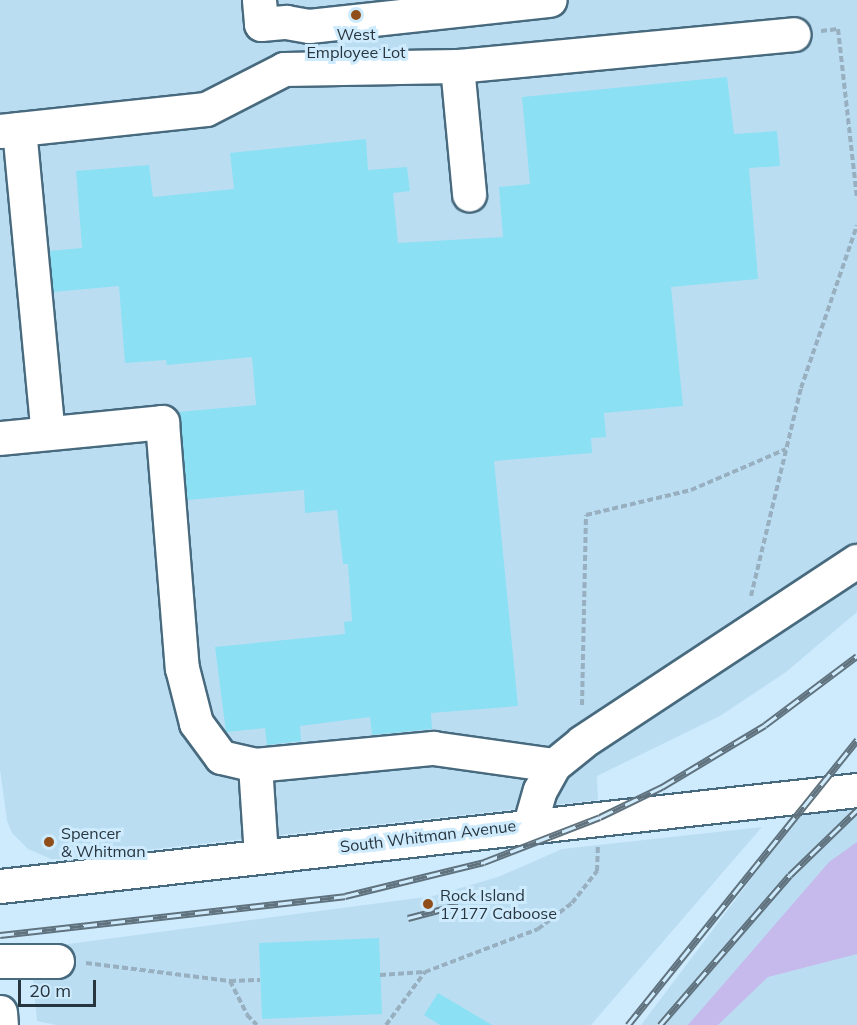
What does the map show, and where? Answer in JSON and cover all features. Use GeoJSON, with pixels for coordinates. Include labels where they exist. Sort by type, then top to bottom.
{"type":"FeatureCollection","features":[{"type":"Feature","properties":{"kind":"street"},"geometry":{"type":"LineString","coordinates":[[259,0],[261,24],[286,22],[309,26],[550,0]]}},
{"type":"Feature","properties":{"kind":"street"},"geometry":{"type":"LineString","coordinates":[[48,433],[10,130],[206,108],[284,69],[457,66],[793,34]]}},
{"type":"Feature","properties":{"kind":"street"},"geometry":{"type":"LineString","coordinates":[[457,66],[470,194]]}},
{"type":"Feature","properties":{"kind":"street"},"geometry":{"type":"LineString","coordinates":[[0,438],[162,422],[182,668],[196,723],[221,757],[255,765],[433,748],[554,765]]}},
{"type":"Feature","properties":{"kind":"street"},"geometry":{"type":"LineString","coordinates":[[530,824],[540,790],[554,765],[582,742],[741,640],[857,561]]}},
{"type":"Feature","properties":{"kind":"street"},"geometry":{"type":"LineString","coordinates":[[255,765],[261,855]]}},
{"type":"Feature","properties":{"kind":"street","name":"South Whitman Avenue"},"geometry":{"type":"LineString","coordinates":[[0,886],[854,787]]}},
{"type":"Feature","properties":{"kind":"street"},"geometry":{"type":"LineString","coordinates":[[0,961],[57,962]]}},
{"type":"Feature","properties":{"kind":"street"},"geometry":{"type":"LineString","coordinates":[[0,1012],[1,1025]]}},
{"type":"Feature","properties":{"kind":"path"},"geometry":{"type":"LineString","coordinates":[[793,34],[838,29],[857,199]]}},
{"type":"Feature","properties":{"kind":"path"},"geometry":{"type":"LineString","coordinates":[[741,640],[801,388],[857,225]]}},
{"type":"Feature","properties":{"kind":"path"},"geometry":{"type":"LineString","coordinates":[[582,742],[586,515],[691,490],[786,449]]}},
{"type":"Feature","properties":{"kind":"path"},"geometry":{"type":"LineString","coordinates":[[380,975],[425,972],[538,929],[572,903],[597,871],[600,817]]}},
{"type":"Feature","properties":{"kind":"path"},"geometry":{"type":"LineString","coordinates":[[57,962],[230,981],[260,980]]}},
{"type":"Feature","properties":{"kind":"path"},"geometry":{"type":"LineString","coordinates":[[386,1025],[425,972]]}},
{"type":"Feature","properties":{"kind":"path"},"geometry":{"type":"LineString","coordinates":[[230,981],[247,1015],[257,1025]]}},
{"type":"Feature","properties":{"kind":"shaded area"},"geometry":{"type":"Polygon","coordinates":[[[0,0],[857,0],[857,612],[786,672],[720,716],[597,776],[598,800],[65,859],[51,859],[28,849],[12,833],[7,821],[0,769],[0,0]]]}},
{"type":"Feature","properties":{"kind":"shaded area"},"geometry":{"type":"Polygon","coordinates":[[[857,786],[857,1025],[641,1025],[815,794],[857,786]]]}},
{"type":"Feature","properties":{"kind":"shaded area"},"geometry":{"type":"Polygon","coordinates":[[[762,827],[591,1025],[56,1025],[37,1021],[30,949],[433,896],[498,877],[562,849],[762,827]]]}},
{"type":"Feature","properties":{"kind":"shaded area"},"geometry":{"type":"Polygon","coordinates":[[[857,842],[857,954],[768,977],[718,1025],[688,1025],[829,862],[857,842]]]}},
{"type":"Feature","properties":{"kind":"building"},"geometry":{"type":"Polygon","coordinates":[[[727,77],[734,134],[777,131],[780,166],[749,168],[758,279],[671,287],[683,406],[604,413],[606,437],[591,438],[592,453],[494,461],[518,706],[431,713],[432,729],[372,735],[370,717],[300,726],[301,741],[267,745],[265,728],[226,732],[215,647],[345,634],[344,622],[352,621],[348,564],[343,564],[337,510],[305,513],[304,490],[187,500],[178,412],[256,405],[252,357],[167,365],[166,360],[125,363],[119,286],[53,292],[49,251],[82,248],[76,171],[149,165],[153,197],[234,189],[230,153],[366,139],[368,170],[407,167],[410,191],[393,193],[398,243],[503,237],[499,187],[530,184],[522,97],[727,77]]]}},
{"type":"Feature","properties":{"kind":"building"},"geometry":{"type":"Polygon","coordinates":[[[379,938],[382,1014],[262,1019],[259,943],[379,938]]]}},
{"type":"Feature","properties":{"kind":"building"},"geometry":{"type":"Polygon","coordinates":[[[438,993],[492,1025],[440,1025],[424,1015],[438,993]]]}},
{"type":"Feature","properties":{"kind":"railway"},"geometry":{"type":"LineString","coordinates":[[0,935],[345,896],[484,862],[600,817],[662,787],[765,725],[857,656]]}},
{"type":"Feature","properties":{"kind":"railway"},"geometry":{"type":"LineString","coordinates":[[628,1025],[857,740]]}},
{"type":"Feature","properties":{"kind":"railway"},"geometry":{"type":"LineString","coordinates":[[660,1025],[790,875],[857,810]]}},
{"type":"Feature","properties":{"kind":"railway"},"geometry":{"type":"LineString","coordinates":[[408,918],[458,905]]}},
{"type":"Feature","properties":{"kind":"place","name":"West Employee Lot"},"geometry":{"type":"Point","coordinates":[356,15]}},
{"type":"Feature","properties":{"kind":"place","name":"Spencer & Whitman"},"geometry":{"type":"Point","coordinates":[49,842]}},
{"type":"Feature","properties":{"kind":"place","name":"Rock Island 17177 Caboose"},"geometry":{"type":"Point","coordinates":[428,904]}}]}
